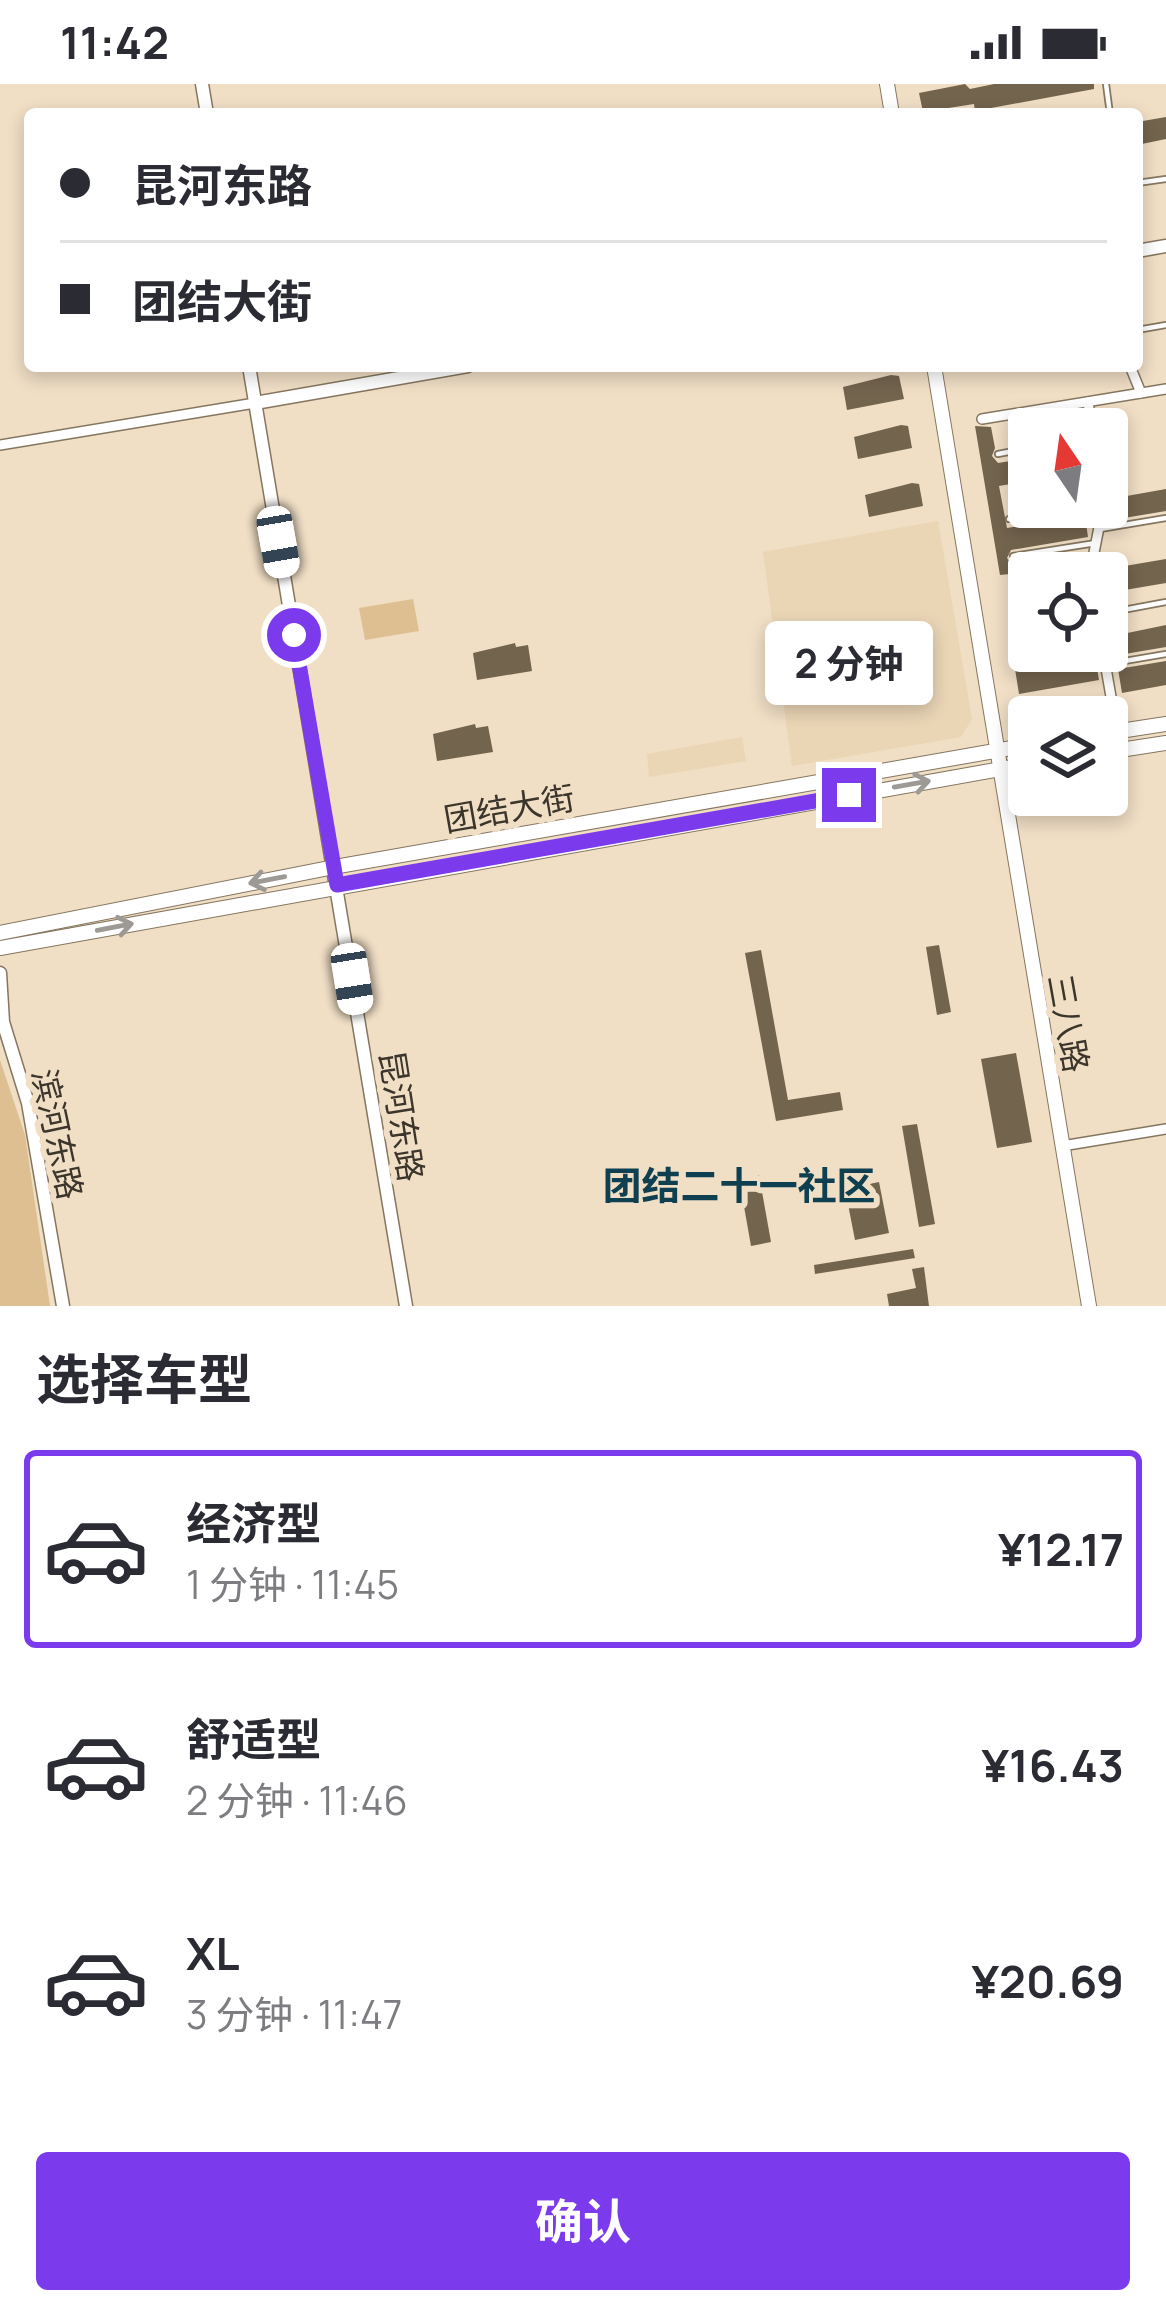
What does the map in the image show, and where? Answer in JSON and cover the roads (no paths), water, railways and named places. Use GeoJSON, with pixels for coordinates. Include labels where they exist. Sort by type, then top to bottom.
{"type":"FeatureCollection","features":[{"type":"Feature","properties":{"kind":"main road","name":"三八路"},"geometry":{"type":"LineString","coordinates":[[935,372],[1089,1306]]}},
{"type":"Feature","properties":{"kind":"main road"},"geometry":{"type":"LineString","coordinates":[[1128,730],[1166,724]]}},
{"type":"Feature","properties":{"kind":"main road"},"geometry":{"type":"LineString","coordinates":[[1128,749],[1166,743]]}},
{"type":"Feature","properties":{"kind":"main road","name":"团结大街"},"geometry":{"type":"LineString","coordinates":[[0,933],[334,867],[1008,748]]}},
{"type":"Feature","properties":{"kind":"main road","name":"团结大街"},"geometry":{"type":"LineString","coordinates":[[0,948],[1008,767]]}},
{"type":"Feature","properties":{"kind":"street","name":"昆河东路"},"geometry":{"type":"LineString","coordinates":[[250,372],[406,1306]]}},
{"type":"Feature","properties":{"kind":"street"},"geometry":{"type":"LineString","coordinates":[[0,446],[433,372]]}},
{"type":"Feature","properties":{"kind":"street"},"geometry":{"type":"LineString","coordinates":[[1132,372],[1141,393]]}},
{"type":"Feature","properties":{"kind":"street"},"geometry":{"type":"LineString","coordinates":[[982,419],[1166,388]]}},
{"type":"Feature","properties":{"kind":"street"},"geometry":{"type":"LineString","coordinates":[[1088,401],[1089,408]]}},
{"type":"Feature","properties":{"kind":"street"},"geometry":{"type":"LineString","coordinates":[[1094,552],[1100,529]]}},
{"type":"Feature","properties":{"kind":"street","name":"滨河东路"},"geometry":{"type":"LineString","coordinates":[[0,973],[3,1022],[28,1103],[63,1306]]}},
{"type":"Feature","properties":{"kind":"street"},"geometry":{"type":"LineString","coordinates":[[1062,1146],[1166,1129]]}},
{"type":"Feature","properties":{"kind":"lane"},"geometry":{"type":"LineString","coordinates":[[998,454],[1008,452]]}},
{"type":"Feature","properties":{"kind":"lane"},"geometry":{"type":"LineString","coordinates":[[1100,529],[1166,518]]}},
{"type":"Feature","properties":{"kind":"lane"},"geometry":{"type":"LineString","coordinates":[[1037,552],[1096,542]]}},
{"type":"Feature","properties":{"kind":"lane"},"geometry":{"type":"LineString","coordinates":[[1128,609],[1166,602]]}},
{"type":"Feature","properties":{"kind":"lane"},"geometry":{"type":"LineString","coordinates":[[1128,660],[1166,654]]}},
{"type":"Feature","properties":{"kind":"district","name":"团结二十一社区"},"geometry":{"type":"Point","coordinates":[739,1185]}}]}
